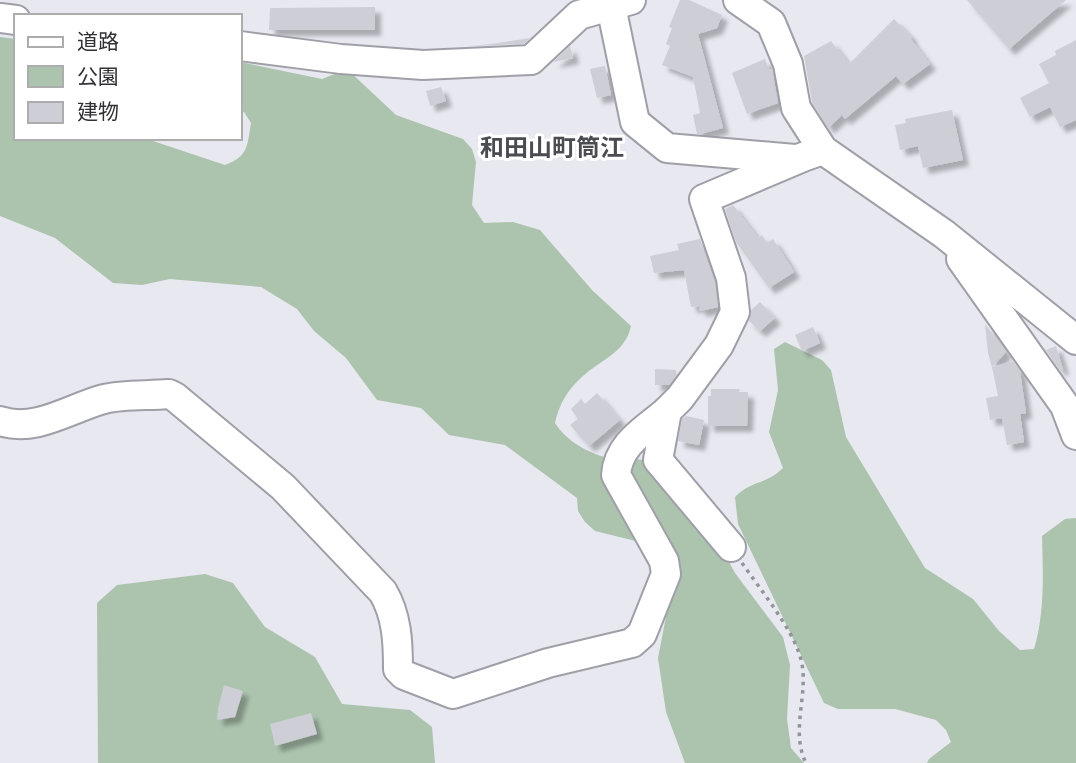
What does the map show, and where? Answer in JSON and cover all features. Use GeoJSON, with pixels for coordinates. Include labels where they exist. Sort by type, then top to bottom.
{"type":"FeatureCollection","features":[{"type":"Feature","properties":{"kind":"street"},"geometry":{"type":"LineString","coordinates":[[738,0],[771,23],[788,64],[796,108],[811,154]]}},
{"type":"Feature","properties":{"kind":"street"},"geometry":{"type":"LineString","coordinates":[[242,46],[341,59],[423,65],[531,60],[575,8],[621,3],[635,122],[667,148],[811,154],[944,234],[1076,340]]}},
{"type":"Feature","properties":{"kind":"street"},"geometry":{"type":"LineString","coordinates":[[0,421],[13,426],[40,423],[106,399],[169,394],[175,397],[283,487],[383,593],[391,606],[398,641],[398,669],[404,675],[453,694],[548,663],[632,643],[642,634],[666,574],[664,561],[616,475],[617,461],[626,445],[680,398],[719,345],[734,312],[731,278],[704,199],[811,154]]}},
{"type":"Feature","properties":{"kind":"street"},"geometry":{"type":"LineString","coordinates":[[944,234],[1065,406],[1076,435]]}},
{"type":"Feature","properties":{"kind":"street"},"geometry":{"type":"LineString","coordinates":[[667,411],[658,460],[732,547]]}},
{"type":"Feature","properties":{"kind":"path"},"geometry":{"type":"LineString","coordinates":[[732,547],[788,631],[800,656],[804,688],[798,737],[806,763]]}},
{"type":"Feature","properties":{"kind":"green space"},"geometry":{"type":"Polygon","coordinates":[[[0,37],[14,39],[14,140],[150,140],[225,165],[243,154],[251,123],[242,111],[242,62],[322,79],[347,69],[396,115],[463,139],[472,149],[476,162],[472,205],[484,223],[513,222],[540,230],[592,290],[631,326],[624,343],[573,386],[559,409],[555,423],[573,441],[596,454],[617,460],[639,459],[651,463],[708,523],[735,573],[783,637],[790,665],[787,719],[791,748],[804,763],[685,763],[666,712],[658,658],[674,575],[648,544],[595,531],[578,511],[577,498],[505,445],[449,435],[421,408],[377,400],[346,358],[314,331],[297,309],[261,287],[170,279],[142,285],[113,283],[55,238],[0,216],[0,37]]]}},
{"type":"Feature","properties":{"kind":"green space"},"geometry":{"type":"Polygon","coordinates":[[[785,342],[822,360],[831,370],[846,437],[925,568],[973,599],[999,631],[1020,650],[1034,649],[1038,635],[1042,593],[1042,536],[1065,519],[1076,518],[1076,763],[927,763],[951,742],[946,730],[936,720],[895,709],[838,709],[824,703],[738,524],[735,497],[783,468],[769,432],[778,390],[774,349],[785,342]]]}},
{"type":"Feature","properties":{"kind":"green space"},"geometry":{"type":"Polygon","coordinates":[[[205,574],[233,583],[265,627],[315,657],[342,704],[410,710],[432,727],[435,763],[98,763],[97,603],[117,585],[205,574]]]}},
{"type":"Feature","properties":{"kind":"building"},"geometry":{"type":"Polygon","coordinates":[[[680,0],[689,0],[722,15],[717,28],[698,34],[723,128],[700,134],[697,134],[693,115],[700,113],[693,77],[662,65],[670,46],[666,44],[672,28],[669,27],[680,0]]]}},
{"type":"Feature","properties":{"kind":"building"},"geometry":{"type":"Polygon","coordinates":[[[967,0],[1066,0],[1009,49],[967,0]]]}},
{"type":"Feature","properties":{"kind":"building"},"geometry":{"type":"Polygon","coordinates":[[[375,7],[375,30],[269,30],[270,8],[375,7]]]}},
{"type":"Feature","properties":{"kind":"building"},"geometry":{"type":"Polygon","coordinates":[[[894,19],[912,37],[910,38],[930,64],[903,84],[896,76],[845,119],[842,115],[828,128],[812,102],[804,56],[831,41],[849,64],[894,19]]]}},
{"type":"Feature","properties":{"kind":"building"},"geometry":{"type":"Polygon","coordinates":[[[530,38],[524,44],[468,46],[491,44],[530,38]]]}},
{"type":"Feature","properties":{"kind":"building"},"geometry":{"type":"Polygon","coordinates":[[[1076,40],[1076,120],[1060,127],[1050,107],[1030,117],[1020,98],[1049,83],[1039,64],[1056,55],[1055,51],[1076,40]]]}},
{"type":"Feature","properties":{"kind":"building"},"geometry":{"type":"Polygon","coordinates":[[[570,46],[573,58],[553,62],[570,46]]]}},
{"type":"Feature","properties":{"kind":"building"},"geometry":{"type":"Polygon","coordinates":[[[765,59],[769,69],[772,69],[778,103],[747,114],[732,73],[765,59]]]}},
{"type":"Feature","properties":{"kind":"building"},"geometry":{"type":"Polygon","coordinates":[[[605,66],[611,95],[597,98],[590,69],[605,66]]]}},
{"type":"Feature","properties":{"kind":"building"},"geometry":{"type":"Polygon","coordinates":[[[441,87],[446,101],[430,106],[426,91],[441,87]]]}},
{"type":"Feature","properties":{"kind":"building"},"geometry":{"type":"Polygon","coordinates":[[[952,110],[963,160],[923,168],[918,146],[900,150],[895,125],[906,123],[905,119],[952,110]]]}},
{"type":"Feature","properties":{"kind":"building"},"geometry":{"type":"Polygon","coordinates":[[[733,205],[758,238],[762,235],[767,243],[773,239],[794,272],[769,288],[736,242],[725,209],[733,205]]]}},
{"type":"Feature","properties":{"kind":"building"},"geometry":{"type":"Polygon","coordinates":[[[700,239],[715,282],[718,307],[700,311],[699,306],[691,307],[684,270],[654,273],[650,256],[679,250],[677,244],[700,239]]]}},
{"type":"Feature","properties":{"kind":"building"},"geometry":{"type":"Polygon","coordinates":[[[760,302],[775,318],[760,331],[749,321],[751,310],[760,302]]]}},
{"type":"Feature","properties":{"kind":"building"},"geometry":{"type":"Polygon","coordinates":[[[985,324],[1006,352],[992,367],[988,353],[985,324]]]}},
{"type":"Feature","properties":{"kind":"building"},"geometry":{"type":"Polygon","coordinates":[[[813,327],[820,343],[802,351],[795,335],[813,327]]]}},
{"type":"Feature","properties":{"kind":"building"},"geometry":{"type":"Polygon","coordinates":[[[1056,346],[1063,369],[1060,370],[1046,350],[1056,346]]]}},
{"type":"Feature","properties":{"kind":"building"},"geometry":{"type":"Polygon","coordinates":[[[1013,361],[1020,371],[1026,413],[1020,414],[1024,442],[1007,445],[1002,418],[990,420],[986,398],[998,396],[992,367],[1013,361]]]}},
{"type":"Feature","properties":{"kind":"building"},"geometry":{"type":"Polygon","coordinates":[[[655,369],[676,370],[676,376],[669,385],[655,385],[655,369]]]}},
{"type":"Feature","properties":{"kind":"building"},"geometry":{"type":"Polygon","coordinates":[[[711,389],[740,389],[739,392],[748,392],[747,426],[708,426],[708,396],[711,396],[711,389]]]}},
{"type":"Feature","properties":{"kind":"building"},"geometry":{"type":"Polygon","coordinates":[[[597,393],[620,420],[589,446],[570,425],[578,419],[571,409],[581,399],[585,404],[597,393]]]}},
{"type":"Feature","properties":{"kind":"building"},"geometry":{"type":"Polygon","coordinates":[[[686,416],[704,420],[699,445],[678,441],[682,419],[686,416]]]}},
{"type":"Feature","properties":{"kind":"building"},"geometry":{"type":"Polygon","coordinates":[[[224,685],[243,691],[235,717],[217,720],[218,708],[224,685]]]}},
{"type":"Feature","properties":{"kind":"building"},"geometry":{"type":"Polygon","coordinates":[[[311,713],[317,734],[275,746],[270,724],[311,713]]]}},
{"type":"Feature","properties":{"kind":"district","name":"和田山町筒江"},"geometry":{"type":"Point","coordinates":[552,148]}}]}
